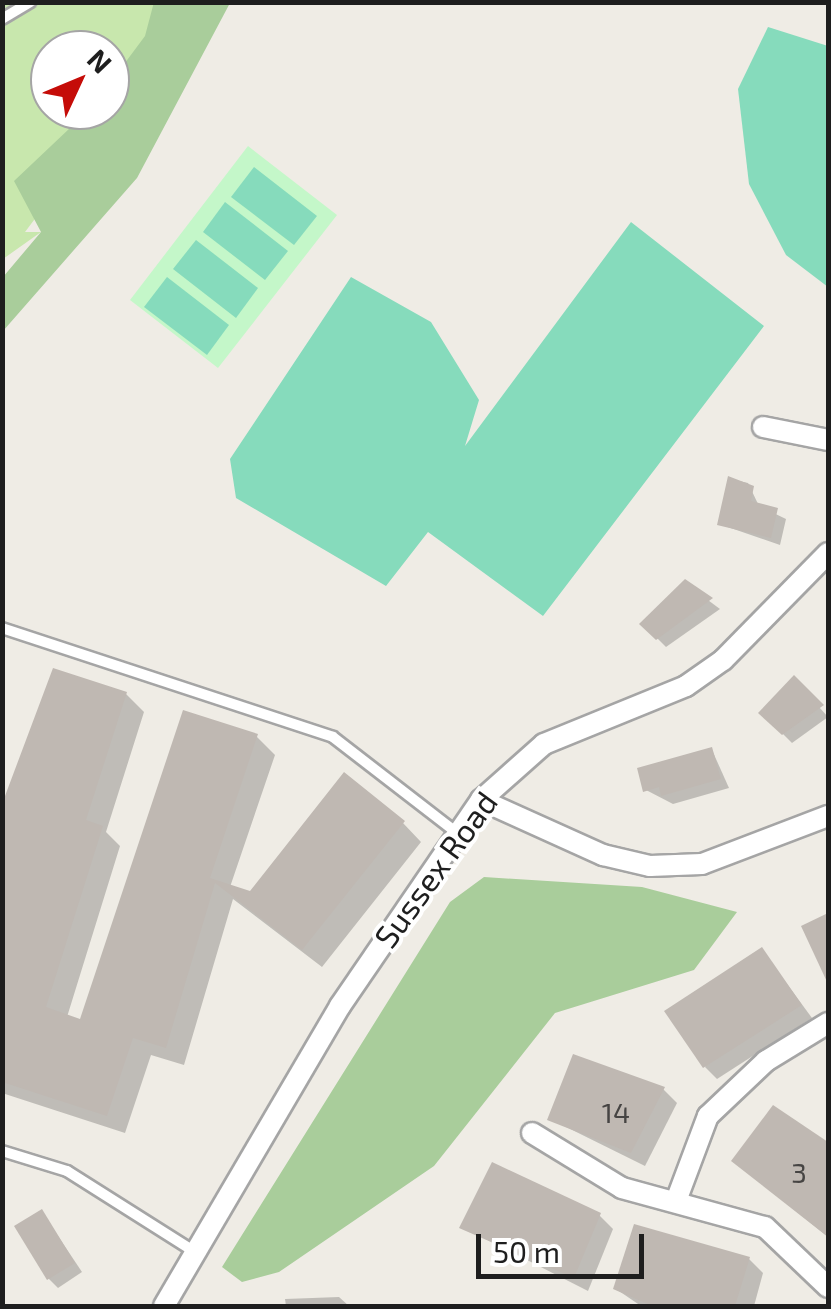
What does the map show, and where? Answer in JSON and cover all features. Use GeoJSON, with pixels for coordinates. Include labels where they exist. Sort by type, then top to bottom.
{"type":"FeatureCollection","features":[{"type":"Feature","properties":{"kind":"street"},"geometry":{"type":"LineString","coordinates":[[763,427],[828,440]]}},
{"type":"Feature","properties":{"kind":"street","name":"Sussex Road"},"geometry":{"type":"LineString","coordinates":[[164,1306],[340,1006],[480,800],[544,744],[686,686],[723,660],[828,554]]}},
{"type":"Feature","properties":{"kind":"street"},"geometry":{"type":"LineString","coordinates":[[480,800],[603,856],[650,866],[702,864],[828,816]]}},
{"type":"Feature","properties":{"kind":"street"},"geometry":{"type":"LineString","coordinates":[[676,1201],[708,1116],[766,1061],[828,1023]]}},
{"type":"Feature","properties":{"kind":"street"},"geometry":{"type":"LineString","coordinates":[[532,1134],[622,1188],[764,1227],[828,1288]]}},
{"type":"Feature","properties":{"kind":"lane"},"geometry":{"type":"LineString","coordinates":[[2,19],[30,2]]}},
{"type":"Feature","properties":{"kind":"lane"},"geometry":{"type":"LineString","coordinates":[[2,628],[333,737],[456,832]]}},
{"type":"Feature","properties":{"kind":"lane"},"geometry":{"type":"LineString","coordinates":[[2,1151],[67,1171],[196,1252]]}},
{"type":"Feature","properties":{"kind":"green space"},"geometry":{"type":"Polygon","coordinates":[[[154,2],[230,3],[137,178],[3,331],[3,277],[41,232],[14,181],[68,130],[130,130],[130,56],[145,36],[154,2]]]}},
{"type":"Feature","properties":{"kind":"green space"},"geometry":{"type":"Polygon","coordinates":[[[3,3],[197,3],[130,92],[130,30],[30,30],[30,130],[102,130],[25,232],[41,232],[3,259],[3,3]]]}},
{"type":"Feature","properties":{"kind":"green space"},"geometry":{"type":"Polygon","coordinates":[[[768,27],[828,46],[828,287],[786,255],[749,184],[738,89],[768,27]]]}},
{"type":"Feature","properties":{"kind":"green space"},"geometry":{"type":"Polygon","coordinates":[[[248,146],[337,215],[218,368],[130,300],[248,146]]]}},
{"type":"Feature","properties":{"kind":"green space"},"geometry":{"type":"Polygon","coordinates":[[[254,167],[317,216],[294,245],[231,197],[254,167]]]}},
{"type":"Feature","properties":{"kind":"green space"},"geometry":{"type":"Polygon","coordinates":[[[225,202],[288,251],[265,280],[203,232],[225,202]]]}},
{"type":"Feature","properties":{"kind":"green space"},"geometry":{"type":"Polygon","coordinates":[[[631,222],[764,326],[543,616],[428,532],[386,586],[236,498],[230,459],[351,277],[431,322],[479,400],[465,446],[631,222]]]}},
{"type":"Feature","properties":{"kind":"green space"},"geometry":{"type":"Polygon","coordinates":[[[196,240],[258,288],[236,318],[173,269],[196,240]]]}},
{"type":"Feature","properties":{"kind":"green space"},"geometry":{"type":"Polygon","coordinates":[[[167,277],[229,325],[207,355],[144,307],[167,277]]]}},
{"type":"Feature","properties":{"kind":"green space"},"geometry":{"type":"Polygon","coordinates":[[[484,877],[642,887],[737,912],[694,970],[555,1013],[434,1166],[279,1272],[242,1282],[222,1267],[450,902],[484,877]]]}},
{"type":"Feature","properties":{"kind":"building"},"geometry":{"type":"Polygon","coordinates":[[[728,476],[754,486],[751,501],[778,508],[771,538],[717,525],[728,476]]]}},
{"type":"Feature","properties":{"kind":"building"},"geometry":{"type":"Polygon","coordinates":[[[685,579],[713,598],[656,640],[639,624],[685,579]]]}},
{"type":"Feature","properties":{"kind":"building"},"geometry":{"type":"Polygon","coordinates":[[[53,668],[127,692],[86,820],[103,826],[46,1007],[80,1019],[183,710],[258,734],[210,878],[250,891],[344,772],[405,821],[302,950],[215,883],[166,1048],[133,1038],[107,1116],[2,1082],[2,804],[53,668]]]}},
{"type":"Feature","properties":{"kind":"building"},"geometry":{"type":"Polygon","coordinates":[[[794,675],[824,705],[782,735],[758,713],[794,675]]]}},
{"type":"Feature","properties":{"kind":"building"},"geometry":{"type":"Polygon","coordinates":[[[712,747],[721,779],[661,796],[659,787],[643,792],[637,768],[712,747]]]}},
{"type":"Feature","properties":{"kind":"building"},"geometry":{"type":"Polygon","coordinates":[[[828,913],[828,984],[801,926],[828,913]]]}},
{"type":"Feature","properties":{"kind":"building"},"geometry":{"type":"Polygon","coordinates":[[[762,947],[802,1005],[703,1068],[664,1011],[762,947]]]}},
{"type":"Feature","properties":{"kind":"building"},"geometry":{"type":"Polygon","coordinates":[[[573,1054],[665,1087],[631,1153],[547,1120],[573,1054]]]}},
{"type":"Feature","properties":{"kind":"building"},"geometry":{"type":"Polygon","coordinates":[[[773,1105],[828,1142],[828,1237],[731,1161],[773,1105]]]}},
{"type":"Feature","properties":{"kind":"building"},"geometry":{"type":"Polygon","coordinates":[[[492,1162],[601,1213],[574,1278],[459,1228],[492,1162]]]}},
{"type":"Feature","properties":{"kind":"building"},"geometry":{"type":"Polygon","coordinates":[[[42,1209],[75,1263],[47,1280],[14,1226],[42,1209]]]}},
{"type":"Feature","properties":{"kind":"building"},"geometry":{"type":"Polygon","coordinates":[[[634,1224],[750,1257],[735,1306],[652,1306],[613,1289],[634,1224]]]}}]}
